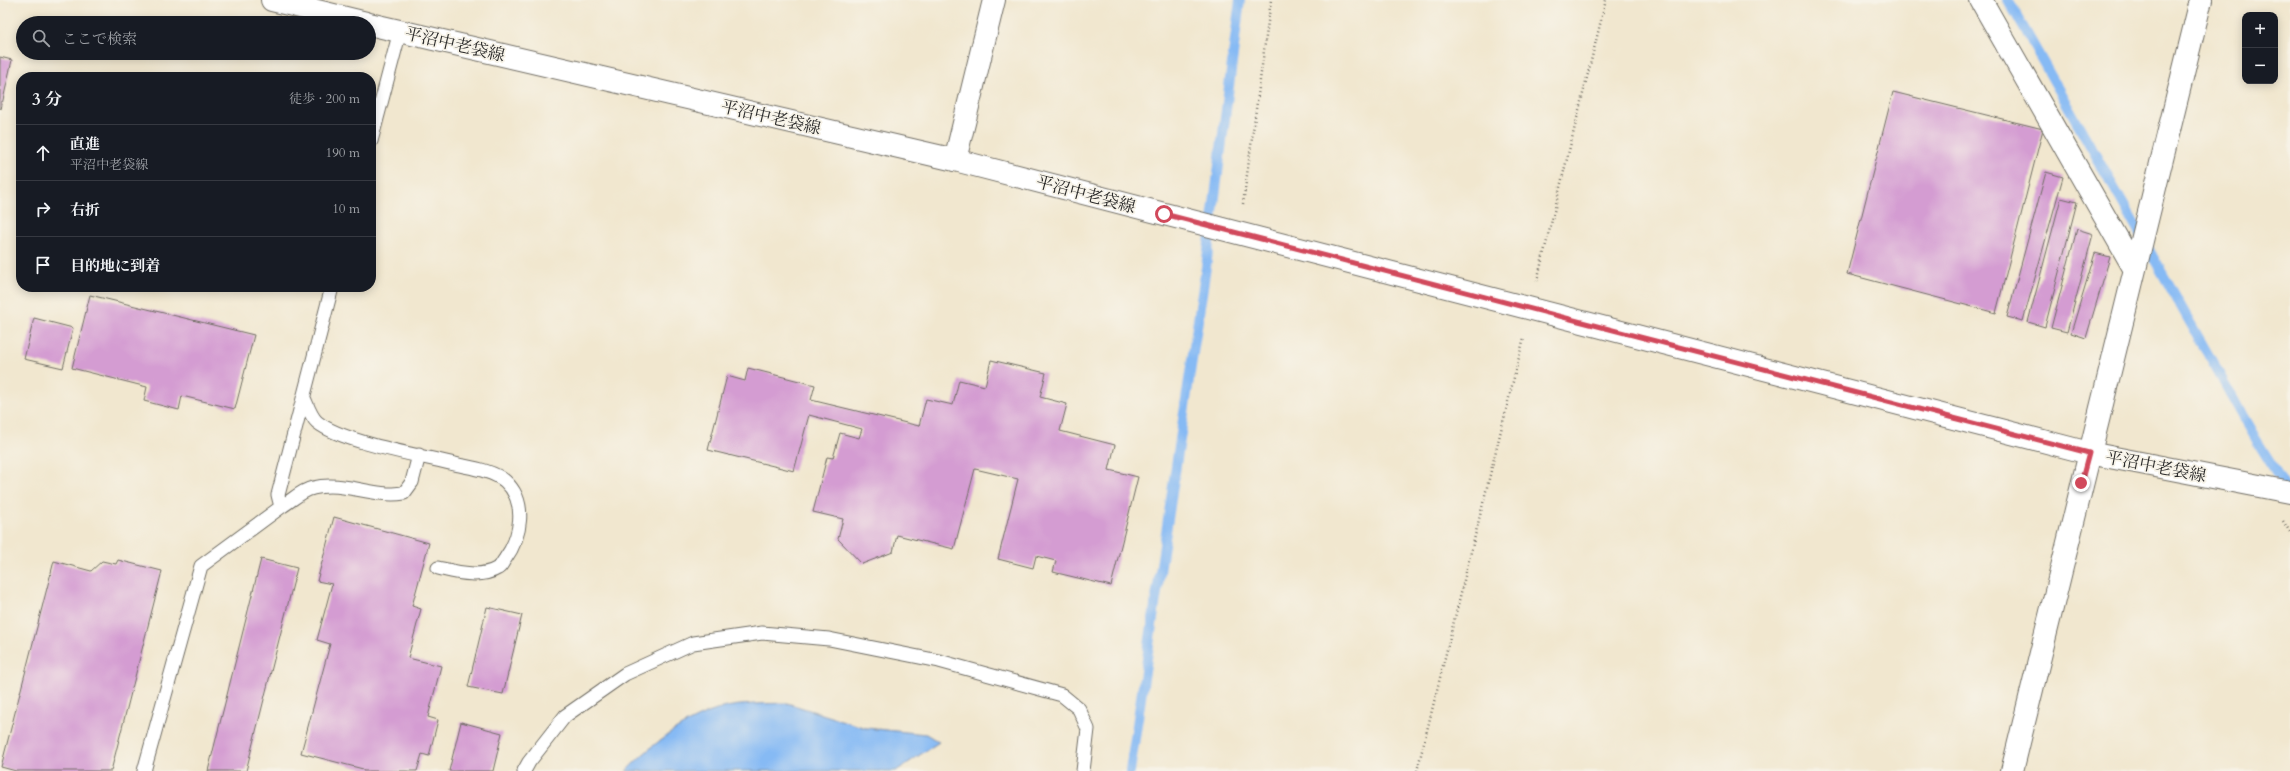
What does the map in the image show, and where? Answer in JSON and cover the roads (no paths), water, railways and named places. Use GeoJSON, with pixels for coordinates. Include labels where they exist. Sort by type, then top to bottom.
{"type":"FeatureCollection","features":[{"type":"Feature","properties":{"kind":"main road"},"geometry":{"type":"LineString","coordinates":[[272,0],[337,16]]}},
{"type":"Feature","properties":{"kind":"main road"},"geometry":{"type":"LineString","coordinates":[[955,160],[994,0]]}},
{"type":"Feature","properties":{"kind":"main road"},"geometry":{"type":"LineString","coordinates":[[1981,0],[2134,268]]}},
{"type":"Feature","properties":{"kind":"main road"},"geometry":{"type":"LineString","coordinates":[[2012,771],[2134,268],[2201,0]]}},
{"type":"Feature","properties":{"kind":"main road","name":"平沼中老袋線"},"geometry":{"type":"LineString","coordinates":[[376,26],[955,160],[2089,453],[2290,492]]}},
{"type":"Feature","properties":{"kind":"lane"},"geometry":{"type":"LineString","coordinates":[[376,122],[400,31]]}},
{"type":"Feature","properties":{"kind":"lane"},"geometry":{"type":"LineString","coordinates":[[282,507],[278,495],[331,292]]}},
{"type":"Feature","properties":{"kind":"lane"},"geometry":{"type":"LineString","coordinates":[[304,398],[316,421],[345,437],[481,470],[504,481],[517,498],[520,520],[518,535],[512,549],[498,568],[478,573],[463,573],[438,568]]}},
{"type":"Feature","properties":{"kind":"lane"},"geometry":{"type":"LineString","coordinates":[[144,771],[201,566],[282,507],[311,488],[332,485],[390,495],[404,493],[412,482],[419,455]]}},
{"type":"Feature","properties":{"kind":"lane"},"geometry":{"type":"LineString","coordinates":[[524,771],[565,716],[625,674],[693,643],[762,633],[829,639],[939,662],[1062,695],[1079,709],[1088,729],[1083,771]]}},
{"type":"Feature","properties":{"kind":"water"},"geometry":{"type":"Polygon","coordinates":[[[787,703],[866,728],[926,734],[939,742],[896,771],[626,771],[647,751],[670,733],[709,713],[738,705],[787,703]]]}},
{"type":"Feature","properties":{"kind":"waterway"},"geometry":{"type":"LineString","coordinates":[[1130,771],[1206,267],[1240,0]]}},
{"type":"Feature","properties":{"kind":"waterway"},"geometry":{"type":"LineString","coordinates":[[2008,0],[2257,441],[2288,491]]}}]}
